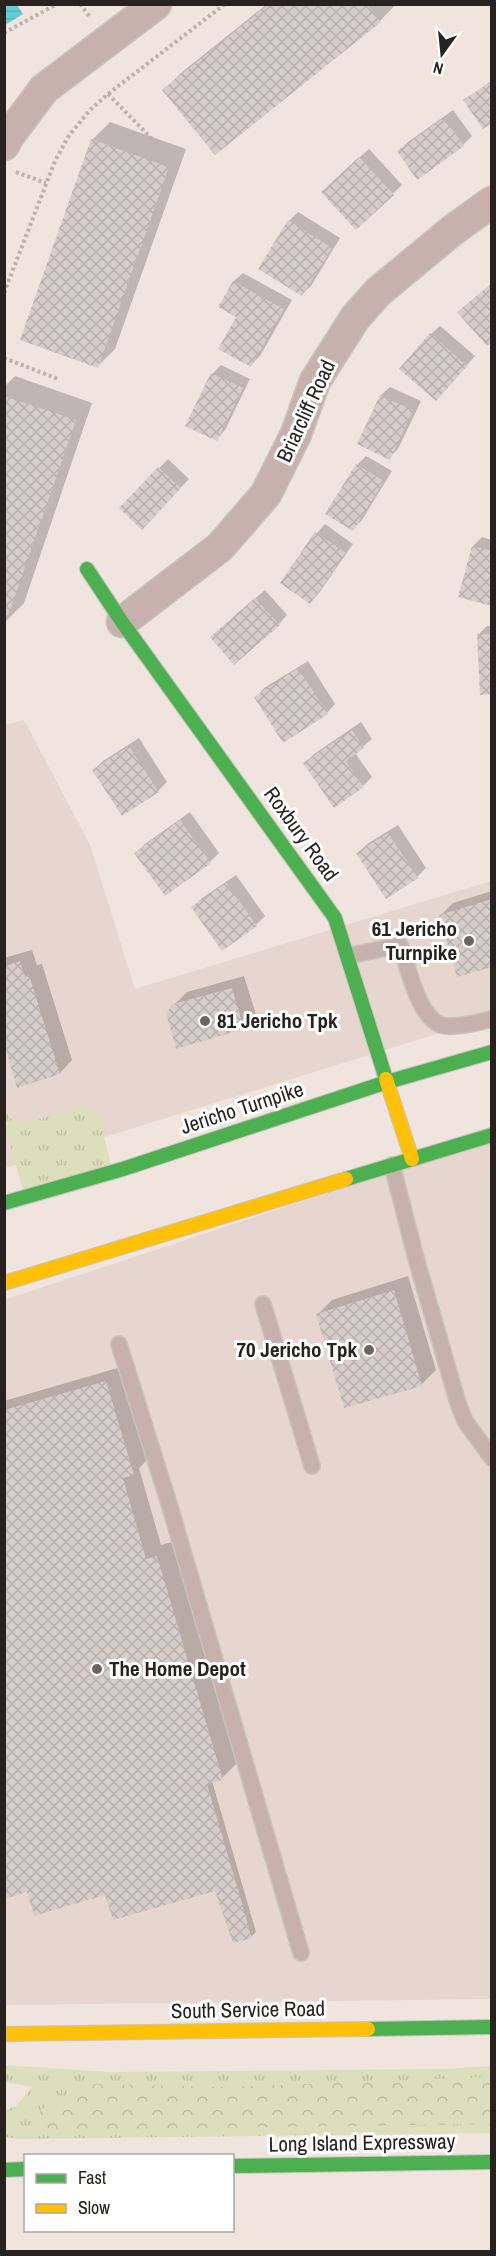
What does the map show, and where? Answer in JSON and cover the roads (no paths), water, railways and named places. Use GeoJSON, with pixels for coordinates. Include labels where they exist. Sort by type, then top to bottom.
{"type":"FeatureCollection","features":[{"type":"Feature","properties":{"kind":"main road","name":"Roxbury Road"},"geometry":{"type":"LineString","coordinates":[[87,569],[122,622],[335,918],[411,1159]]}},
{"type":"Feature","properties":{"kind":"main road","name":"Jericho Turnpike"},"geometry":{"type":"LineString","coordinates":[[4,1203],[123,1169],[387,1082],[481,1042]]}},
{"type":"Feature","properties":{"kind":"main road"},"geometry":{"type":"LineString","coordinates":[[4,1282],[492,1135]]}},
{"type":"Feature","properties":{"kind":"main road","name":"South Service Road"},"geometry":{"type":"LineString","coordinates":[[4,2034],[492,2027]]}},
{"type":"Feature","properties":{"kind":"main road","name":"Long Island Expressway"},"geometry":{"type":"LineString","coordinates":[[234,2166],[492,2162]]}},
{"type":"Feature","properties":{"kind":"main road"},"geometry":{"type":"LineString","coordinates":[[4,2170],[24,2169]]}},
{"type":"Feature","properties":{"kind":"street"},"geometry":{"type":"LineString","coordinates":[[10,158],[8,137],[44,89],[156,4]]}},
{"type":"Feature","properties":{"kind":"street","name":"Briarcliff Road"},"geometry":{"type":"LineString","coordinates":[[122,622],[220,547],[266,494],[296,434],[315,381],[355,318],[378,292],[453,230],[492,202]]}},
{"type":"Feature","properties":{"kind":"lane"},"geometry":{"type":"LineString","coordinates":[[348,956],[400,945],[424,1012],[441,1025],[481,1042],[492,1018]]}},
{"type":"Feature","properties":{"kind":"lane"},"geometry":{"type":"LineString","coordinates":[[392,1165],[417,1262],[458,1403],[465,1421],[492,1458]]}},
{"type":"Feature","properties":{"kind":"lane"},"geometry":{"type":"LineString","coordinates":[[263,1304],[312,1466]]}},
{"type":"Feature","properties":{"kind":"lane"},"geometry":{"type":"LineString","coordinates":[[118,1344],[173,1516],[302,1953]]}},
{"type":"Feature","properties":{"kind":"water"},"geometry":{"type":"Polygon","coordinates":[[[4,5],[17,5],[23,14],[5,25],[4,5]]]}},
{"type":"Feature","properties":{"kind":"place","name":"61 Jericho Turnpike"},"geometry":{"type":"Point","coordinates":[469,941]}},
{"type":"Feature","properties":{"kind":"place","name":"81 Jericho Tpk"},"geometry":{"type":"Point","coordinates":[205,1021]}},
{"type":"Feature","properties":{"kind":"place","name":"70 Jericho Tpk"},"geometry":{"type":"Point","coordinates":[369,1350]}},
{"type":"Feature","properties":{"kind":"place","name":"The Home Depot"},"geometry":{"type":"Point","coordinates":[97,1669]}}]}
